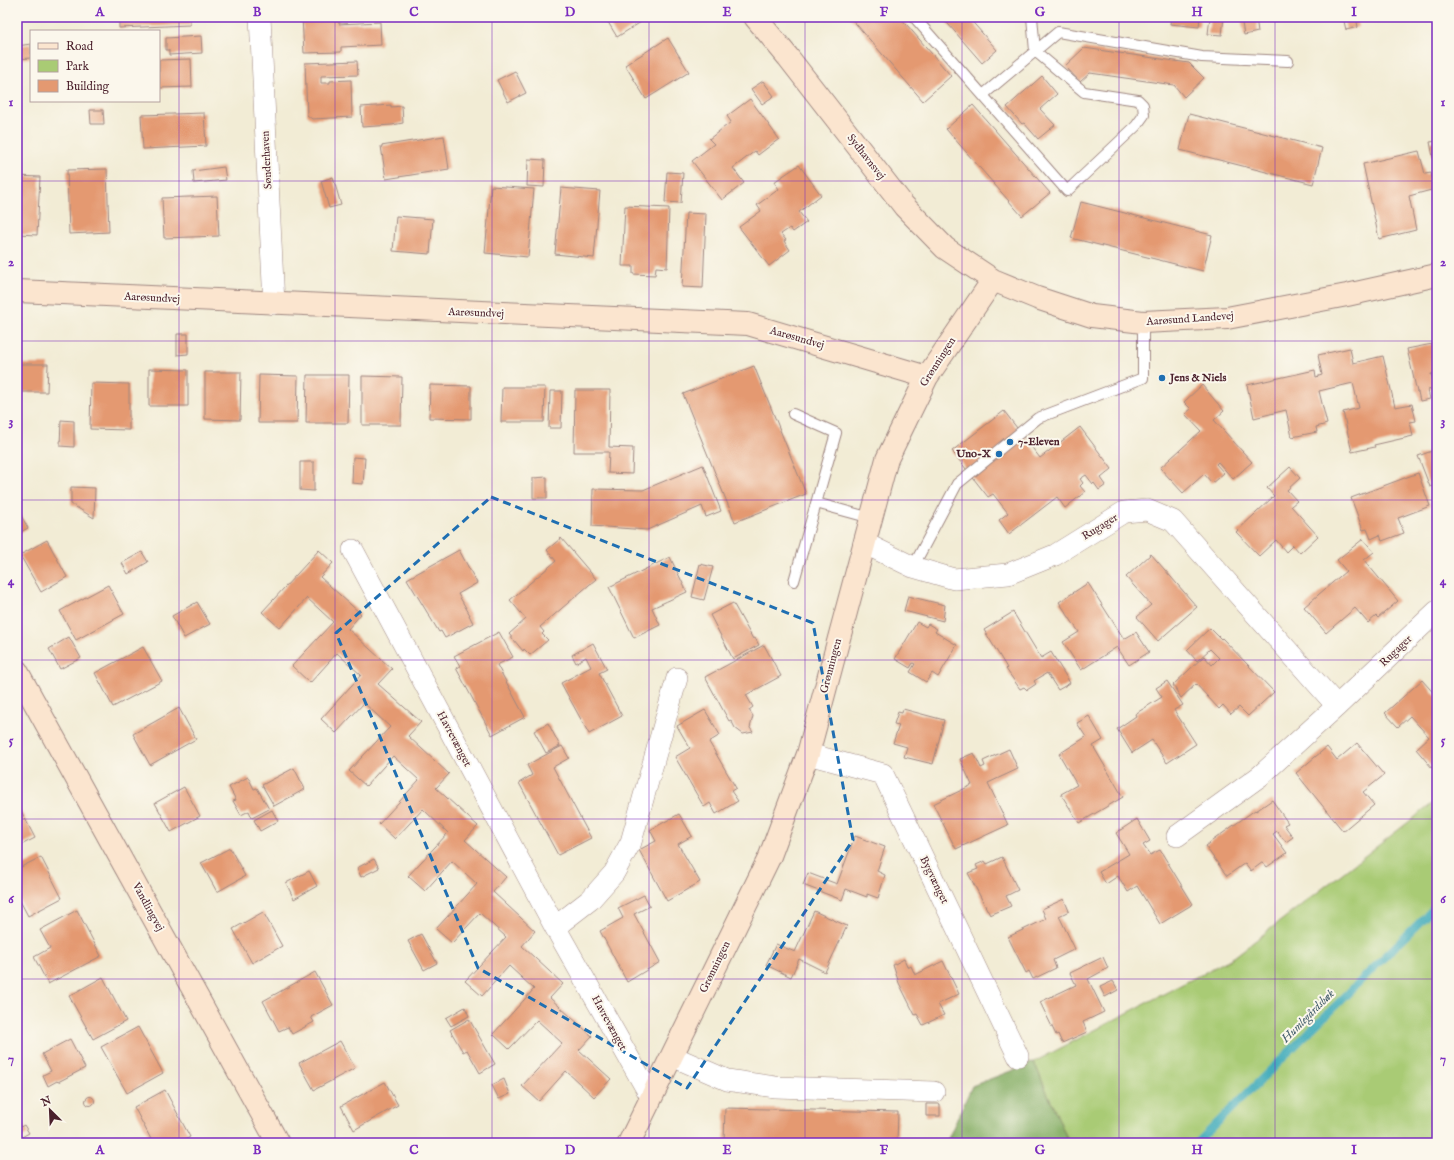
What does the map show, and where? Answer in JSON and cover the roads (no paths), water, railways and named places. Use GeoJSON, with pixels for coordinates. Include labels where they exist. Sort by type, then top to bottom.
{"type":"FeatureCollection","features":[{"type":"Feature","properties":{"kind":"street","name":"Sønderhaven"},"geometry":{"type":"LineString","coordinates":[[260,17],[274,304]]}},
{"type":"Feature","properties":{"kind":"street","name":"Sydhavnsvej"},"geometry":{"type":"LineString","coordinates":[[755,17],[904,206],[945,248],[993,280]]}},
{"type":"Feature","properties":{"kind":"street","name":"Aarøsund Landevej"},"geometry":{"type":"LineString","coordinates":[[993,280],[1037,298],[1092,316],[1143,322],[1227,318],[1347,295],[1437,275]]}},
{"type":"Feature","properties":{"kind":"street","name":"Grønningen"},"geometry":{"type":"LineString","coordinates":[[629,1143],[770,856],[808,754],[887,459],[927,377],[993,280]]}},
{"type":"Feature","properties":{"kind":"street","name":"Aarøsundvej"},"geometry":{"type":"LineString","coordinates":[[17,291],[274,304],[748,324],[927,377]]}},
{"type":"Feature","properties":{"kind":"street","name":"Rugager"},"geometry":{"type":"LineString","coordinates":[[864,543],[913,567],[954,579],[1008,574],[1055,554],[1124,512],[1147,510],[1173,521],[1337,706]]}},
{"type":"Feature","properties":{"kind":"street","name":"Havrevænget"},"geometry":{"type":"LineString","coordinates":[[353,550],[555,927],[651,1097]]}},
{"type":"Feature","properties":{"kind":"street","name":"Rugager"},"geometry":{"type":"LineString","coordinates":[[1177,836],[1260,776],[1337,706],[1437,611]]}},
{"type":"Feature","properties":{"kind":"street","name":"Vandlingvej"},"geometry":{"type":"LineString","coordinates":[[17,671],[278,1143]]}},
{"type":"Feature","properties":{"kind":"street"},"geometry":{"type":"LineString","coordinates":[[555,927],[590,900],[614,872],[631,842],[677,678]]}},
{"type":"Feature","properties":{"kind":"street","name":"Bygvænget"},"geometry":{"type":"LineString","coordinates":[[808,754],[883,774],[1018,1056]]}},
{"type":"Feature","properties":{"kind":"street"},"geometry":{"type":"LineString","coordinates":[[672,1056],[727,1080],[775,1087],[934,1092]]}},
{"type":"Feature","properties":{"kind":"lane"},"geometry":{"type":"LineString","coordinates":[[914,17],[1067,191],[1136,126],[1144,114],[1143,105],[1138,100],[1084,92],[1035,51],[1032,17]]}},
{"type":"Feature","properties":{"kind":"lane"},"geometry":{"type":"LineString","coordinates":[[983,95],[1058,32],[1202,57],[1288,61]]}},
{"type":"Feature","properties":{"kind":"lane"},"geometry":{"type":"LineString","coordinates":[[913,567],[957,484],[1038,418],[1143,378],[1143,322]]}},
{"type":"Feature","properties":{"kind":"lane"},"geometry":{"type":"LineString","coordinates":[[793,414],[836,433],[794,581]]}},
{"type":"Feature","properties":{"kind":"lane"},"geometry":{"type":"LineString","coordinates":[[816,503],[871,518]]}},
{"type":"Feature","properties":{"kind":"waterway","name":"Humlegårdsbæk"},"geometry":{"type":"LineString","coordinates":[[1197,1143],[1437,905]]}},
{"type":"Feature","properties":{"kind":"place","name":"Jens & Niels"},"geometry":{"type":"Point","coordinates":[1162,378]}},
{"type":"Feature","properties":{"kind":"place","name":"7-Eleven"},"geometry":{"type":"Point","coordinates":[1010,442]}},
{"type":"Feature","properties":{"kind":"place","name":"Uno-X"},"geometry":{"type":"Point","coordinates":[999,454]}}]}
